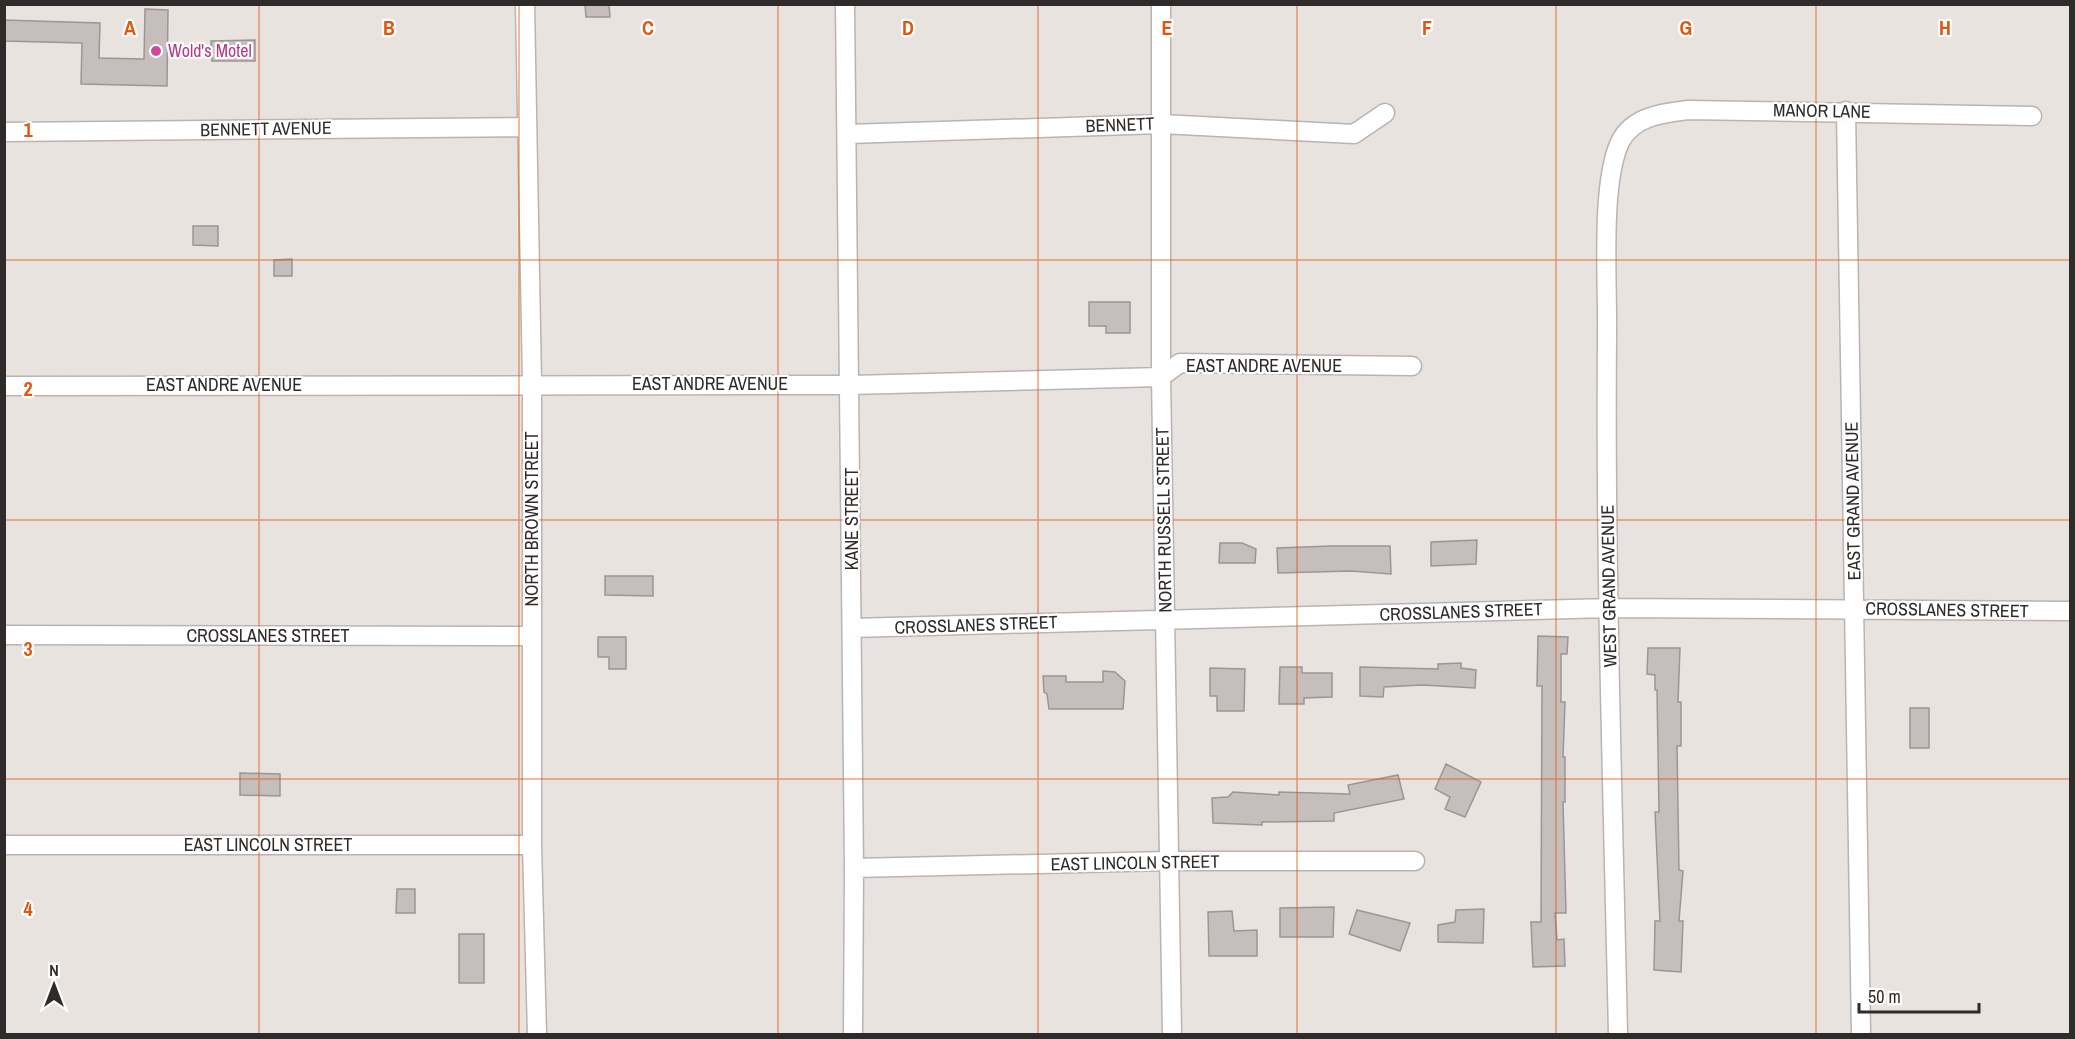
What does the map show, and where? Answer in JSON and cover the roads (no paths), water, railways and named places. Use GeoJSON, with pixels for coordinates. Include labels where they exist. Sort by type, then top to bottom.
{"type":"FeatureCollection","features":[{"type":"Feature","properties":{"kind":"street","name":"NORTH BROWN STREET"},"geometry":{"type":"LineString","coordinates":[[525,4],[532,383],[532,845],[537,1035]]}},
{"type":"Feature","properties":{"kind":"street","name":"KANE STREET"},"geometry":{"type":"LineString","coordinates":[[846,4],[851,385],[853,1035]]}},
{"type":"Feature","properties":{"kind":"street","name":"NORTH RUSSELL STREET"},"geometry":{"type":"LineString","coordinates":[[1161,4],[1161,377],[1172,1035]]}},
{"type":"Feature","properties":{"kind":"street","name":"MANOR LANE"},"geometry":{"type":"LineString","coordinates":[[1621,140],[1637,123],[1668,112],[1688,110],[2032,116]]}},
{"type":"Feature","properties":{"kind":"street","name":"EAST GRAND AVENUE"},"geometry":{"type":"LineString","coordinates":[[1846,111],[1861,1035]]}},
{"type":"Feature","properties":{"kind":"street","name":"BENNETT"},"geometry":{"type":"LineString","coordinates":[[848,134],[1162,124],[1354,134],[1385,113]]}},
{"type":"Feature","properties":{"kind":"street","name":"BENNETT AVENUE"},"geometry":{"type":"LineString","coordinates":[[4,132],[527,127]]}},
{"type":"Feature","properties":{"kind":"street","name":"WEST GRAND AVENUE"},"geometry":{"type":"LineString","coordinates":[[1618,1035],[1609,608],[1609,177],[1621,140]]}},
{"type":"Feature","properties":{"kind":"street","name":"EAST ANDRE AVENUE"},"geometry":{"type":"LineString","coordinates":[[4,386],[532,383],[851,385],[1161,377],[1180,363],[1412,366]]}},
{"type":"Feature","properties":{"kind":"street","name":"CROSSLANES STREET"},"geometry":{"type":"LineString","coordinates":[[852,628],[1609,608],[2070,611]]}},
{"type":"Feature","properties":{"kind":"street","name":"CROSSLANES STREET"},"geometry":{"type":"LineString","coordinates":[[4,635],[531,636]]}},
{"type":"Feature","properties":{"kind":"street","name":"EAST LINCOLN STREET"},"geometry":{"type":"LineString","coordinates":[[4,845],[532,845]]}},
{"type":"Feature","properties":{"kind":"street","name":"EAST LINCOLN STREET"},"geometry":{"type":"LineString","coordinates":[[854,868],[1168,861],[1415,861]]}},
{"type":"Feature","properties":{"kind":"place","name":"Wold's Motel"},"geometry":{"type":"Point","coordinates":[156,51]}}]}
